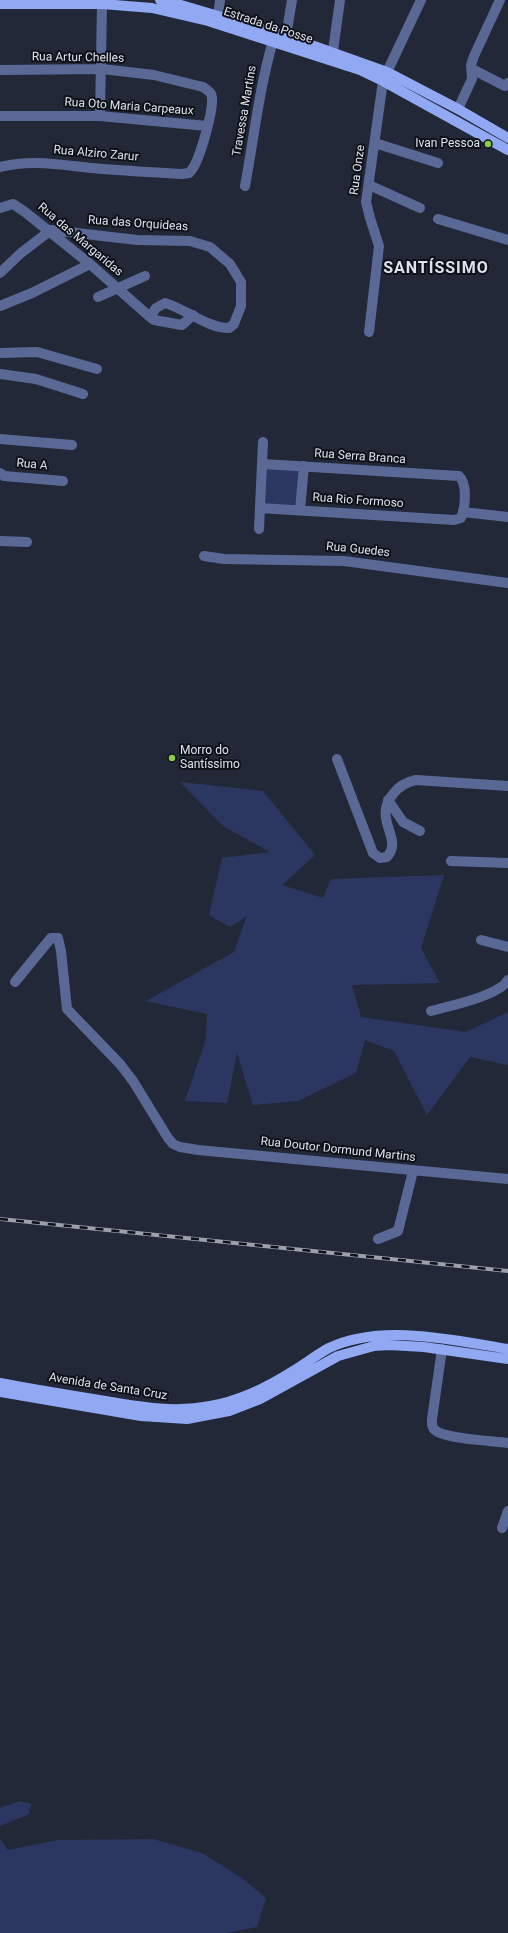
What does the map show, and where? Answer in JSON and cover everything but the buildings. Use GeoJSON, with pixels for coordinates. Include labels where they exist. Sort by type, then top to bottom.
{"type":"FeatureCollection","features":[{"type":"Feature","properties":{"kind":"main road","name":"Estrada da Posse"},"geometry":{"type":"LineString","coordinates":[[165,0],[286,36],[333,52],[458,109],[508,138]]}},
{"type":"Feature","properties":{"kind":"main road","name":"Estrada da Posse"},"geometry":{"type":"LineString","coordinates":[[0,4],[102,4],[152,8],[177,13],[273,41],[341,64],[385,76],[508,150]]}},
{"type":"Feature","properties":{"kind":"main road","name":"Avenida de Santa Cruz"},"geometry":{"type":"LineString","coordinates":[[0,1383],[144,1407],[184,1410],[212,1406],[238,1399],[266,1387],[328,1349],[341,1343],[369,1336],[410,1336],[508,1349]]}},
{"type":"Feature","properties":{"kind":"main road","name":"Avenida de Santa Cruz"},"geometry":{"type":"LineString","coordinates":[[0,1392],[141,1416],[188,1419],[229,1411],[260,1399],[324,1363],[354,1350],[389,1345],[442,1349],[508,1359]]}},
{"type":"Feature","properties":{"kind":"street"},"geometry":{"type":"LineString","coordinates":[[218,16],[220,0]]}},
{"type":"Feature","properties":{"kind":"street"},"geometry":{"type":"LineString","coordinates":[[286,36],[292,0]]}},
{"type":"Feature","properties":{"kind":"street"},"geometry":{"type":"LineString","coordinates":[[333,52],[340,0]]}},
{"type":"Feature","properties":{"kind":"street"},"geometry":{"type":"LineString","coordinates":[[385,76],[421,0]]}},
{"type":"Feature","properties":{"kind":"street"},"geometry":{"type":"LineString","coordinates":[[458,109],[472,79],[474,56],[500,0]]}},
{"type":"Feature","properties":{"kind":"street"},"geometry":{"type":"LineString","coordinates":[[100,116],[102,4]]}},
{"type":"Feature","properties":{"kind":"street","name":"Travessa Martins"},"geometry":{"type":"LineString","coordinates":[[245,186],[260,94],[273,41]]}},
{"type":"Feature","properties":{"kind":"street","name":"Rua Artur Chelles"},"geometry":{"type":"LineString","coordinates":[[0,70],[102,69],[154,75],[203,87],[209,91],[212,98],[207,126]]}},
{"type":"Feature","properties":{"kind":"street"},"geometry":{"type":"LineString","coordinates":[[472,69],[505,86],[508,83]]}},
{"type":"Feature","properties":{"kind":"street","name":"Rua Onze"},"geometry":{"type":"LineString","coordinates":[[369,332],[380,253],[378,240],[367,208],[385,76]]}},
{"type":"Feature","properties":{"kind":"street","name":"Rua Oto Maria Carpeaux"},"geometry":{"type":"LineString","coordinates":[[0,116],[100,116],[207,126]]}},
{"type":"Feature","properties":{"kind":"street","name":"Rua Alziro Zarur"},"geometry":{"type":"LineString","coordinates":[[0,167],[26,162],[39,162],[94,168],[182,174],[189,173],[196,163],[207,126]]}},
{"type":"Feature","properties":{"kind":"street"},"geometry":{"type":"LineString","coordinates":[[376,143],[438,163]]}},
{"type":"Feature","properties":{"kind":"street"},"geometry":{"type":"LineString","coordinates":[[369,186],[420,208]]}},
{"type":"Feature","properties":{"kind":"street","name":"Rua das Margaridas"},"geometry":{"type":"LineString","coordinates":[[0,208],[12,204],[25,212],[90,264],[150,317]]}},
{"type":"Feature","properties":{"kind":"street"},"geometry":{"type":"LineString","coordinates":[[438,218],[508,240]]}},
{"type":"Feature","properties":{"kind":"street","name":"Rua das Orquideas"},"geometry":{"type":"LineString","coordinates":[[49,231],[55,229],[137,240],[190,241],[210,247],[226,259],[237,273],[241,282],[241,306],[234,324],[229,328],[216,326],[165,303],[156,308],[150,317]]}},
{"type":"Feature","properties":{"kind":"street"},"geometry":{"type":"LineString","coordinates":[[0,273],[49,231]]}},
{"type":"Feature","properties":{"kind":"street"},"geometry":{"type":"LineString","coordinates":[[0,306],[32,293],[90,264]]}},
{"type":"Feature","properties":{"kind":"street"},"geometry":{"type":"LineString","coordinates":[[98,297],[145,276]]}},
{"type":"Feature","properties":{"kind":"street"},"geometry":{"type":"LineString","coordinates":[[150,317],[154,320],[182,325],[193,315]]}},
{"type":"Feature","properties":{"kind":"street"},"geometry":{"type":"LineString","coordinates":[[0,353],[37,352],[97,369]]}},
{"type":"Feature","properties":{"kind":"street"},"geometry":{"type":"LineString","coordinates":[[0,374],[36,379],[83,394]]}},
{"type":"Feature","properties":{"kind":"street"},"geometry":{"type":"LineString","coordinates":[[0,439],[72,445]]}},
{"type":"Feature","properties":{"kind":"street"},"geometry":{"type":"LineString","coordinates":[[259,530],[263,442]]}},
{"type":"Feature","properties":{"kind":"street","name":"Rua Serra Branca"},"geometry":{"type":"LineString","coordinates":[[263,464],[456,476],[461,478],[464,485],[463,512]]}},
{"type":"Feature","properties":{"kind":"street"},"geometry":{"type":"LineString","coordinates":[[300,510],[304,466]]}},
{"type":"Feature","properties":{"kind":"street","name":"Rua A"},"geometry":{"type":"LineString","coordinates":[[0,473],[4,476],[63,481]]}},
{"type":"Feature","properties":{"kind":"street","name":"Rua Rio Formoso"},"geometry":{"type":"LineString","coordinates":[[260,508],[454,520],[461,518],[463,512]]}},
{"type":"Feature","properties":{"kind":"street"},"geometry":{"type":"LineString","coordinates":[[463,512],[508,517]]}},
{"type":"Feature","properties":{"kind":"street"},"geometry":{"type":"LineString","coordinates":[[0,541],[27,542]]}},
{"type":"Feature","properties":{"kind":"street","name":"Rua Guedes"},"geometry":{"type":"LineString","coordinates":[[204,556],[224,559],[344,561],[508,583]]}},
{"type":"Feature","properties":{"kind":"street"},"geometry":{"type":"LineString","coordinates":[[337,759],[373,853],[380,858],[387,857],[392,852],[393,845],[385,817],[388,800],[402,785],[416,780],[508,786]]}},
{"type":"Feature","properties":{"kind":"street"},"geometry":{"type":"LineString","coordinates":[[388,800],[403,822],[420,831]]}},
{"type":"Feature","properties":{"kind":"street"},"geometry":{"type":"LineString","coordinates":[[451,861],[508,863]]}},
{"type":"Feature","properties":{"kind":"street","name":"Rua Doutor Dormund Martins"},"geometry":{"type":"LineString","coordinates":[[15,982],[51,938],[58,938],[61,951],[67,1009],[120,1064],[134,1081],[173,1144],[192,1149],[508,1179]]}},
{"type":"Feature","properties":{"kind":"street"},"geometry":{"type":"LineString","coordinates":[[481,940],[508,947]]}},
{"type":"Feature","properties":{"kind":"street"},"geometry":{"type":"LineString","coordinates":[[430,1011],[489,993],[501,988],[508,980]]}},
{"type":"Feature","properties":{"kind":"street"},"geometry":{"type":"LineString","coordinates":[[378,1239],[398,1231],[413,1171]]}},
{"type":"Feature","properties":{"kind":"street"},"geometry":{"type":"LineString","coordinates":[[442,1349],[432,1419],[432,1426],[434,1430],[452,1436],[508,1443]]}},
{"type":"Feature","properties":{"kind":"street"},"geometry":{"type":"LineString","coordinates":[[502,1528],[508,1511]]}},
{"type":"Feature","properties":{"kind":"shaded area"},"geometry":{"type":"Polygon","coordinates":[[[263,464],[304,466],[300,510],[260,508],[263,464]]]}},
{"type":"Feature","properties":{"kind":"shaded area"},"geometry":{"type":"Polygon","coordinates":[[[180,782],[263,791],[315,855],[282,885],[323,898],[331,879],[444,875],[421,948],[440,983],[352,985],[361,1017],[466,1032],[508,1012],[508,1065],[470,1057],[427,1115],[394,1051],[365,1040],[356,1073],[298,1101],[253,1105],[237,1053],[227,1103],[185,1101],[206,1039],[207,1014],[146,1001],[234,952],[247,916],[230,927],[209,915],[222,858],[270,852],[223,826],[180,782]]]}},
{"type":"Feature","properties":{"kind":"shaded area"},"geometry":{"type":"Polygon","coordinates":[[[20,1801],[31,1804],[29,1814],[0,1826],[0,1808],[20,1801]]]}},
{"type":"Feature","properties":{"kind":"shaded area"},"geometry":{"type":"Polygon","coordinates":[[[0,1839],[8,1850],[58,1840],[153,1839],[202,1853],[242,1878],[266,1898],[257,1927],[226,1933],[0,1933],[0,1839]]]}},
{"type":"Feature","properties":{"kind":"railway"},"geometry":{"type":"LineString","coordinates":[[0,1219],[508,1271]]}},
{"type":"Feature","properties":{"kind":"place","name":"Ivan Pessoa"},"geometry":{"type":"Point","coordinates":[488,144]}},
{"type":"Feature","properties":{"kind":"place","name":"Morro do Santíssimo"},"geometry":{"type":"Point","coordinates":[172,758]}},
{"type":"Feature","properties":{"kind":"district","name":"SANTÍSSIMO"},"geometry":{"type":"Point","coordinates":[436,269]}}]}
